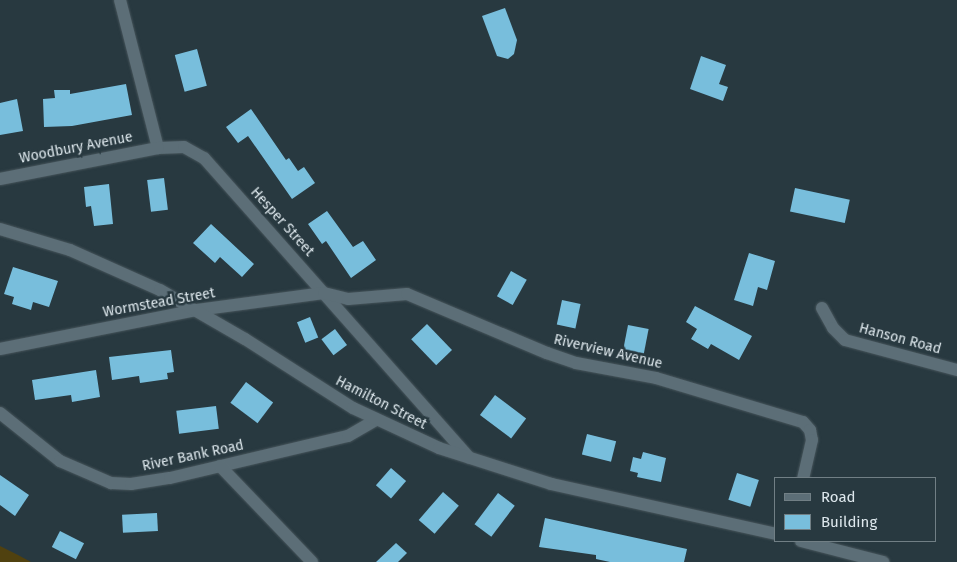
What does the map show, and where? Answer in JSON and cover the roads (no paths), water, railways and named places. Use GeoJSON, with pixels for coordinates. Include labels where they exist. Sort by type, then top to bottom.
{"type":"FeatureCollection","features":[{"type":"Feature","properties":{"kind":"street"},"geometry":{"type":"LineString","coordinates":[[120,0],[158,148]]}},
{"type":"Feature","properties":{"kind":"street","name":"Hesper Street"},"geometry":{"type":"LineString","coordinates":[[158,148],[184,147],[204,158],[469,458]]}},
{"type":"Feature","properties":{"kind":"street","name":"Woodbury Avenue"},"geometry":{"type":"LineString","coordinates":[[0,178],[158,148]]}},
{"type":"Feature","properties":{"kind":"street","name":"Hamilton Street"},"geometry":{"type":"LineString","coordinates":[[0,229],[102,263],[197,310],[376,420],[469,458],[596,495],[774,534]]}},
{"type":"Feature","properties":{"kind":"street","name":"Wormstead Street"},"geometry":{"type":"LineString","coordinates":[[0,349],[197,310],[324,292]]}},
{"type":"Feature","properties":{"kind":"street","name":"Riverview Avenue"},"geometry":{"type":"LineString","coordinates":[[324,292],[348,299],[407,294],[554,356],[656,378],[753,410],[798,420],[810,430],[812,440],[804,477]]}},
{"type":"Feature","properties":{"kind":"street","name":"Hanson Road"},"geometry":{"type":"LineString","coordinates":[[822,308],[833,328],[846,340],[957,370]]}},
{"type":"Feature","properties":{"kind":"street","name":"River Bank Road"},"geometry":{"type":"LineString","coordinates":[[0,413],[60,461],[111,482],[150,481],[220,466],[348,436],[376,420]]}},
{"type":"Feature","properties":{"kind":"street"},"geometry":{"type":"LineString","coordinates":[[220,466],[312,562]]}},
{"type":"Feature","properties":{"kind":"street"},"geometry":{"type":"LineString","coordinates":[[805,542],[883,562]]}}]}
